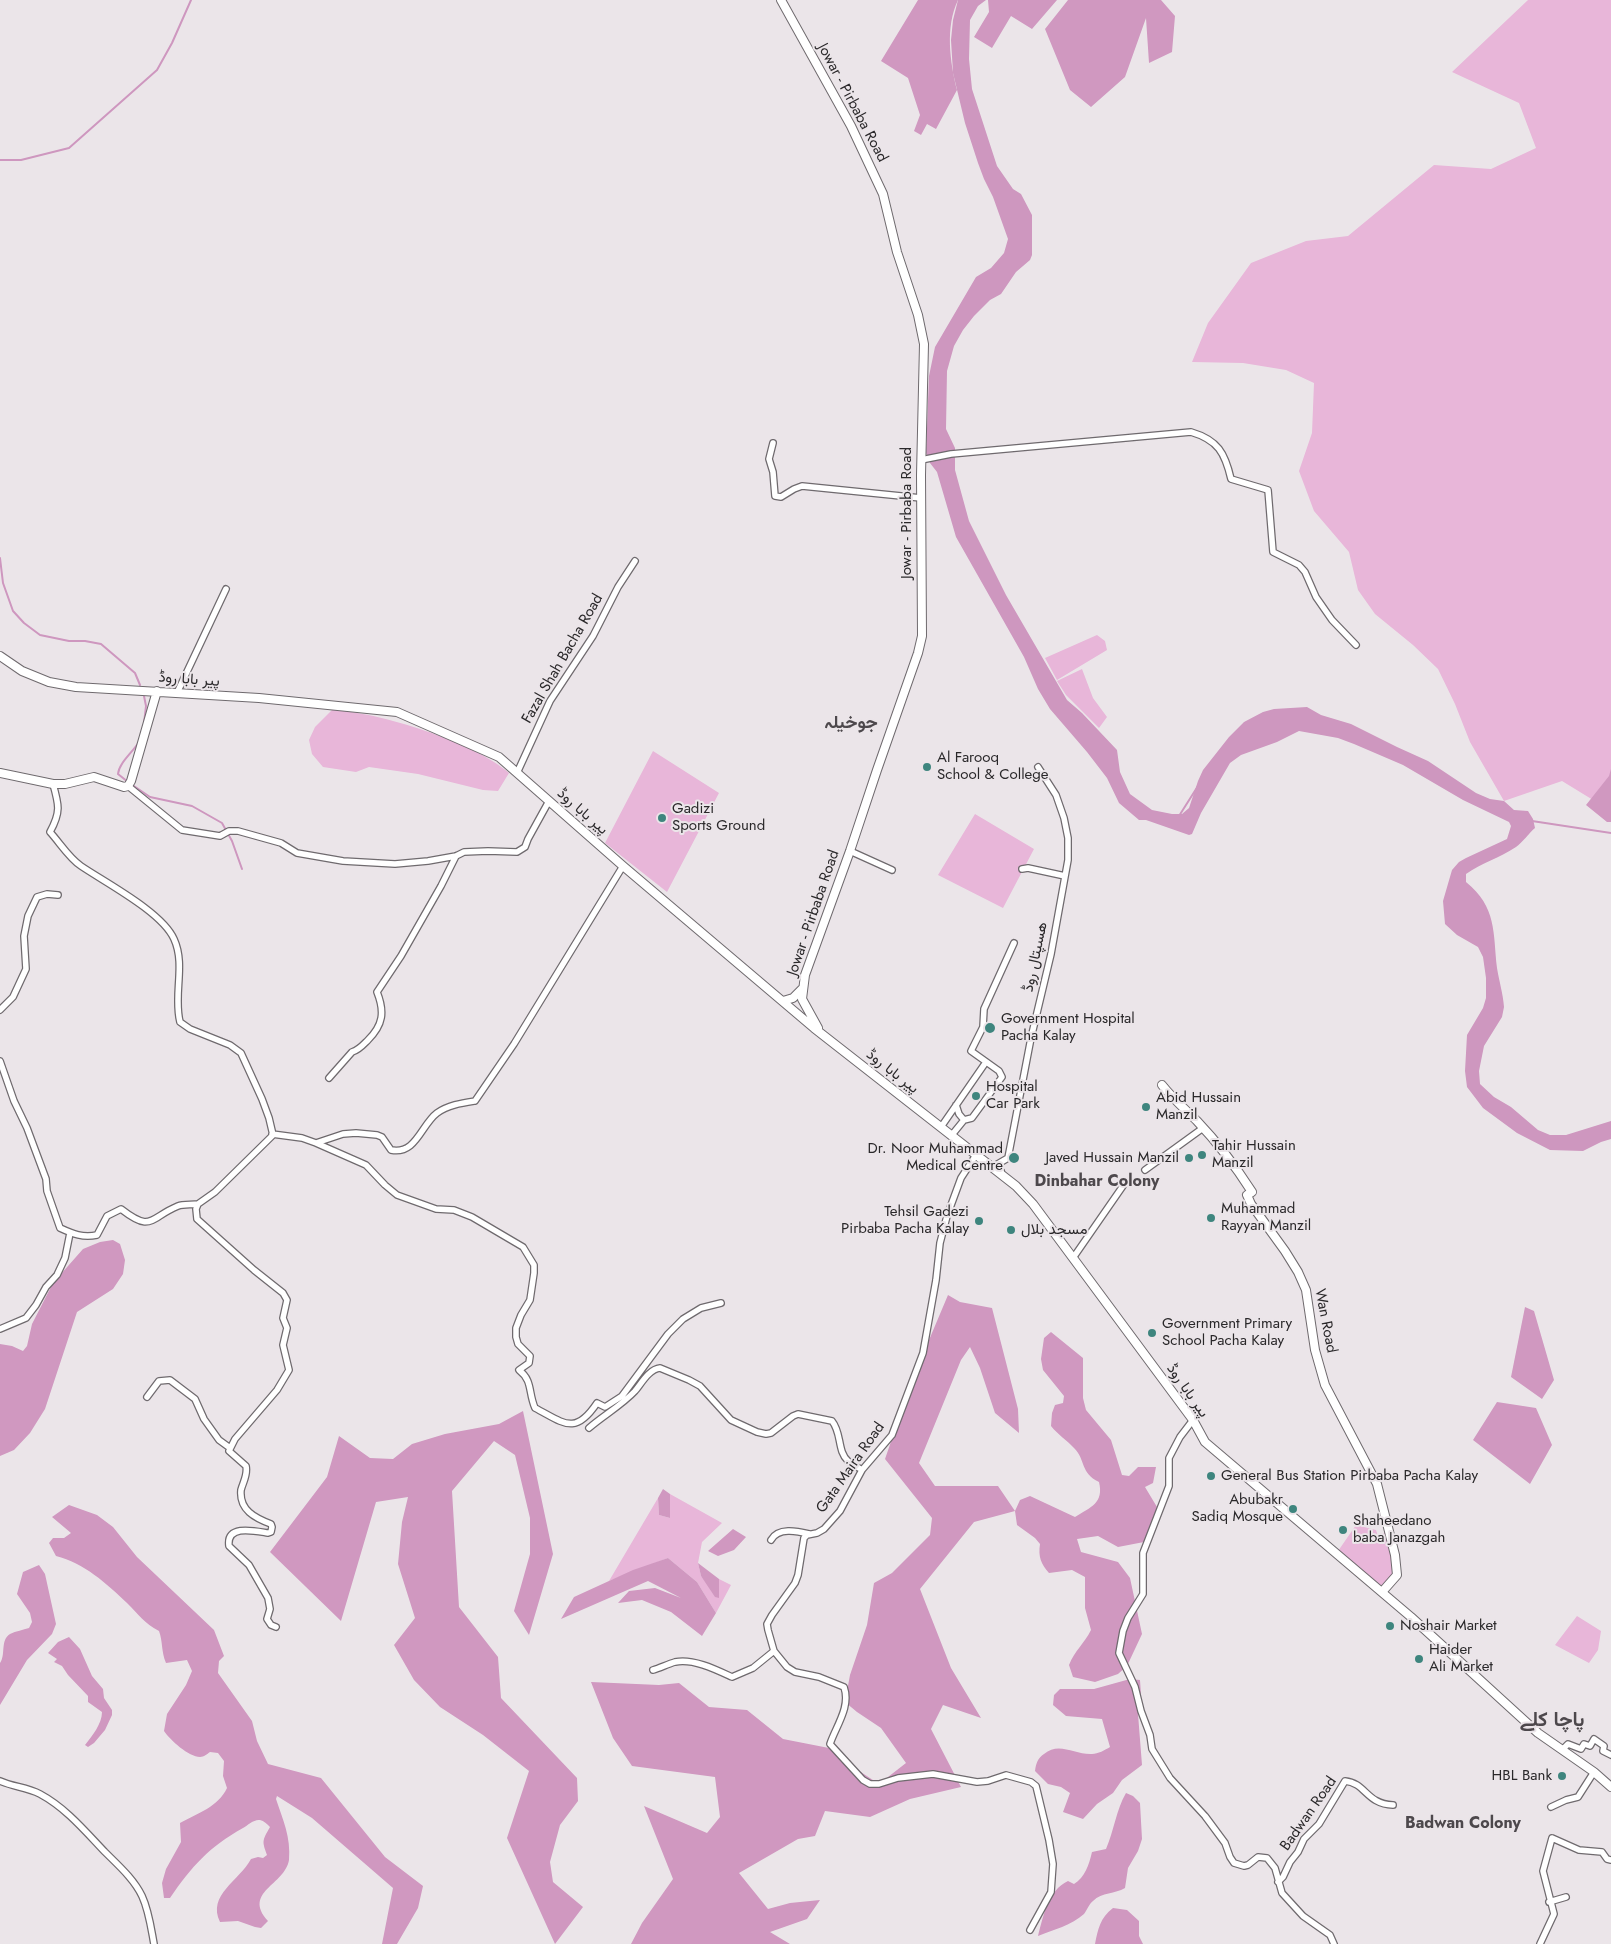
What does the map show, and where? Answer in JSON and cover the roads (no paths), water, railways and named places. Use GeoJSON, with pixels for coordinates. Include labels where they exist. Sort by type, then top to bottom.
{"type":"FeatureCollection","features":[{"type":"Feature","properties":{"kind":"main road","name":"Jowar - Pirbaba Road"},"geometry":{"type":"LineString","coordinates":[[781,0],[850,126],[884,194],[898,252],[918,315],[924,344],[921,460],[922,636],[918,653],[876,770],[850,851],[805,975],[802,999],[821,1034]]}},
{"type":"Feature","properties":{"kind":"main road","name":"پیر بابا روڈ"},"geometry":{"type":"LineString","coordinates":[[0,656],[22,671],[49,682],[76,687],[259,698],[397,712],[499,758],[821,1034],[1005,1177],[1033,1204],[1193,1420],[1205,1442],[1382,1592],[1538,1733],[1594,1772],[1611,1787]]}},
{"type":"Feature","properties":{"kind":"main road"},"geometry":{"type":"LineString","coordinates":[[0,773],[53,784],[64,784],[94,777],[124,787],[128,785],[157,691]]}},
{"type":"Feature","properties":{"kind":"main road"},"geometry":{"type":"LineString","coordinates":[[782,1001],[793,998],[802,989]]}},
{"type":"Feature","properties":{"kind":"main road","name":"Wan Road"},"geometry":{"type":"LineString","coordinates":[[1162,1086],[1172,1099],[1203,1128],[1235,1165],[1252,1192],[1247,1195],[1251,1204],[1299,1273],[1306,1290],[1320,1370],[1377,1484],[1395,1555],[1397,1575],[1382,1592]]}},
{"type":"Feature","properties":{"kind":"street"},"geometry":{"type":"LineString","coordinates":[[921,460],[951,454],[1191,432],[1205,436],[1214,442],[1227,461],[1231,479],[1268,490],[1273,552],[1299,565],[1305,572],[1316,597],[1332,620],[1356,645]]}},
{"type":"Feature","properties":{"kind":"street"},"geometry":{"type":"LineString","coordinates":[[773,443],[769,460],[773,472],[775,496],[780,498],[802,486],[921,498]]}},
{"type":"Feature","properties":{"kind":"street","name":"Fazal Shah Bacha Road"},"geometry":{"type":"LineString","coordinates":[[517,773],[550,701],[593,636],[618,587],[635,561]]}},
{"type":"Feature","properties":{"kind":"street"},"geometry":{"type":"LineString","coordinates":[[177,693],[226,589]]}},
{"type":"Feature","properties":{"kind":"street","name":"ھسپتال روڈ"},"geometry":{"type":"LineString","coordinates":[[1005,1177],[996,1166],[1008,1158],[1030,1038],[1051,954],[1068,860],[1068,838],[1064,818],[1056,795],[1038,768]]}},
{"type":"Feature","properties":{"kind":"street"},"geometry":{"type":"LineString","coordinates":[[53,784],[60,805],[57,820],[50,832],[79,865],[115,887],[164,923],[174,939],[180,962],[177,1008],[180,1022],[190,1029],[230,1045],[242,1053],[264,1105],[272,1134]]}},
{"type":"Feature","properties":{"kind":"street"},"geometry":{"type":"LineString","coordinates":[[128,785],[182,830],[220,836],[229,831],[264,837],[281,843],[297,853],[343,862],[395,864],[456,856],[464,852],[517,852],[525,847],[549,801]]}},
{"type":"Feature","properties":{"kind":"street"},"geometry":{"type":"LineString","coordinates":[[850,851],[892,870]]}},
{"type":"Feature","properties":{"kind":"street"},"geometry":{"type":"LineString","coordinates":[[329,1078],[379,1026],[382,1005],[377,992],[401,956],[442,886],[456,856]]}},
{"type":"Feature","properties":{"kind":"street"},"geometry":{"type":"LineString","coordinates":[[316,1142],[343,1134],[356,1133],[382,1137],[391,1150],[397,1152],[405,1150],[412,1145],[437,1113],[454,1104],[474,1101],[514,1044],[623,866]]}},
{"type":"Feature","properties":{"kind":"street"},"geometry":{"type":"LineString","coordinates":[[1022,869],[1028,868],[1065,876]]}},
{"type":"Feature","properties":{"kind":"street"},"geometry":{"type":"LineString","coordinates":[[0,1010],[13,997],[26,969],[24,936],[28,916],[37,897],[47,894],[58,895]]}},
{"type":"Feature","properties":{"kind":"street"},"geometry":{"type":"LineString","coordinates":[[951,1136],[964,1120],[972,1118],[1002,1077],[999,1071],[971,1050],[971,1048],[983,1026],[984,1009],[1014,943]]}},
{"type":"Feature","properties":{"kind":"street"},"geometry":{"type":"LineString","coordinates":[[0,1061],[46,1179],[47,1191],[60,1228],[70,1233],[87,1237],[97,1235],[107,1216],[121,1209],[136,1220],[146,1223],[179,1205],[198,1204],[215,1192],[272,1134]]}},
{"type":"Feature","properties":{"kind":"street"},"geometry":{"type":"LineString","coordinates":[[940,1128],[986,1062]]}},
{"type":"Feature","properties":{"kind":"street"},"geometry":{"type":"LineString","coordinates":[[956,1105],[959,1114],[964,1120]]}},
{"type":"Feature","properties":{"kind":"street"},"geometry":{"type":"LineString","coordinates":[[1145,1170],[1203,1128]]}},
{"type":"Feature","properties":{"kind":"street"},"geometry":{"type":"LineString","coordinates":[[272,1134],[316,1142],[366,1165],[385,1185],[398,1195],[436,1209],[454,1210],[472,1217],[522,1247],[534,1265],[534,1273],[530,1300],[516,1328],[518,1344],[530,1356],[529,1363],[519,1370],[528,1379],[530,1398],[535,1408],[564,1423],[578,1424],[587,1418],[597,1403],[605,1407],[622,1396],[668,1334],[683,1319],[701,1308],[722,1303]]}},
{"type":"Feature","properties":{"kind":"street","name":"Gata Maira Road"},"geometry":{"type":"LineString","coordinates":[[809,1534],[824,1529],[840,1511],[862,1470],[892,1435],[923,1353],[936,1280],[940,1243],[958,1182],[976,1155]]}},
{"type":"Feature","properties":{"kind":"street"},"geometry":{"type":"LineString","coordinates":[[1073,1258],[1125,1183]]}},
{"type":"Feature","properties":{"kind":"street"},"geometry":{"type":"LineString","coordinates":[[198,1204],[196,1209],[197,1219],[283,1293],[287,1300],[283,1318],[287,1334],[283,1345],[289,1370],[277,1390],[234,1439],[230,1448]]}},
{"type":"Feature","properties":{"kind":"street"},"geometry":{"type":"LineString","coordinates":[[0,1329],[26,1318],[36,1305],[65,1258],[70,1233]]}},
{"type":"Feature","properties":{"kind":"street"},"geometry":{"type":"LineString","coordinates":[[589,1428],[608,1412],[627,1400],[652,1371],[660,1368],[700,1386],[731,1420],[757,1432],[771,1433],[798,1414],[832,1421],[840,1437],[843,1453],[848,1461],[862,1470]]}},
{"type":"Feature","properties":{"kind":"street"},"geometry":{"type":"LineString","coordinates":[[147,1397],[159,1381],[170,1380],[176,1383],[195,1399],[204,1419],[220,1440],[246,1466],[246,1477],[241,1489],[243,1504],[256,1518],[271,1524],[272,1530],[268,1533],[248,1530],[237,1531],[231,1535],[229,1540],[230,1546],[248,1565],[259,1581],[270,1604],[267,1619],[271,1625],[276,1627]]}},
{"type":"Feature","properties":{"kind":"street"},"geometry":{"type":"LineString","coordinates":[[1193,1420],[1180,1437],[1169,1458],[1169,1486],[1143,1553],[1143,1594],[1128,1618],[1123,1631],[1119,1653],[1135,1687],[1150,1735],[1152,1750],[1170,1778],[1205,1816],[1225,1844],[1234,1862],[1244,1866],[1258,1857],[1267,1858],[1275,1868],[1282,1893],[1296,1909],[1330,1935],[1334,1944]]}},
{"type":"Feature","properties":{"kind":"street"},"geometry":{"type":"LineString","coordinates":[[771,1540],[775,1534],[781,1532],[809,1534]]}},
{"type":"Feature","properties":{"kind":"street"},"geometry":{"type":"LineString","coordinates":[[809,1534],[804,1538],[795,1583],[767,1624],[774,1652],[787,1667],[795,1672],[819,1677],[844,1687],[846,1693],[842,1717],[830,1744],[863,1780],[870,1784],[879,1784],[898,1778],[933,1774],[977,1782],[988,1781],[1006,1774],[1031,1782],[1036,1786],[1053,1864],[1051,1892],[1030,1930]]}},
{"type":"Feature","properties":{"kind":"street"},"geometry":{"type":"LineString","coordinates":[[653,1670],[676,1662],[683,1662],[716,1668],[732,1677],[758,1665],[774,1652]]}},
{"type":"Feature","properties":{"kind":"street"},"geometry":{"type":"LineString","coordinates":[[1562,1750],[1568,1744],[1581,1749],[1584,1744],[1590,1746],[1594,1739],[1604,1746],[1603,1751],[1611,1754]]}},
{"type":"Feature","properties":{"kind":"street"},"geometry":{"type":"LineString","coordinates":[[1550,1807],[1578,1797],[1594,1772]]}},
{"type":"Feature","properties":{"kind":"street"},"geometry":{"type":"LineString","coordinates":[[0,1781],[9,1786],[22,1787],[51,1800],[66,1812],[122,1870],[135,1884],[142,1897],[154,1944]]}},
{"type":"Feature","properties":{"kind":"street","name":"Badwan Road"},"geometry":{"type":"LineString","coordinates":[[1278,1882],[1283,1877],[1304,1839],[1319,1824],[1344,1782],[1355,1783],[1375,1802],[1383,1805],[1393,1805]]}},
{"type":"Feature","properties":{"kind":"street"},"geometry":{"type":"LineString","coordinates":[[1540,1944],[1542,1936],[1554,1914],[1549,1902],[1543,1871],[1552,1838],[1579,1850],[1602,1852],[1607,1859],[1611,1860]]}},
{"type":"Feature","properties":{"kind":"street"},"geometry":{"type":"LineString","coordinates":[[1549,1902],[1566,1897]]}},
{"type":"Feature","properties":{"kind":"waterway"},"geometry":{"type":"LineString","coordinates":[[0,160],[21,160],[69,148],[157,70],[172,43],[191,0]]}},
{"type":"Feature","properties":{"kind":"waterway"},"geometry":{"type":"LineString","coordinates":[[0,558],[3,583],[13,611],[24,623],[40,635],[69,641],[101,644],[135,673],[140,685]]}},
{"type":"Feature","properties":{"kind":"waterway"},"geometry":{"type":"LineString","coordinates":[[144,696],[146,706],[144,723]]}},
{"type":"Feature","properties":{"kind":"waterway"},"geometry":{"type":"LineString","coordinates":[[128,782],[118,774],[119,770],[139,742]]}},
{"type":"Feature","properties":{"kind":"waterway"},"geometry":{"type":"LineString","coordinates":[[131,784],[150,797],[192,806],[222,823],[232,841],[242,869]]}},
{"type":"Feature","properties":{"kind":"waterway"},"geometry":{"type":"LineString","coordinates":[[1179,816],[1198,786]]}},
{"type":"Feature","properties":{"kind":"waterway"},"geometry":{"type":"LineString","coordinates":[[1532,821],[1611,833]]}},
{"type":"Feature","properties":{"kind":"place","name":"Al Farooq School & College"},"geometry":{"type":"Point","coordinates":[927,767]}},
{"type":"Feature","properties":{"kind":"place","name":"Gadizi Sports Ground"},"geometry":{"type":"Point","coordinates":[662,818]}},
{"type":"Feature","properties":{"kind":"place","name":"Government Hospital Pacha Kalay"},"geometry":{"type":"Point","coordinates":[990,1028]}},
{"type":"Feature","properties":{"kind":"place","name":"Hospital Car Park"},"geometry":{"type":"Point","coordinates":[976,1096]}},
{"type":"Feature","properties":{"kind":"place","name":"Abid Hussain Manzil"},"geometry":{"type":"Point","coordinates":[1146,1107]}},
{"type":"Feature","properties":{"kind":"place","name":"Tahir Hussain Manzil"},"geometry":{"type":"Point","coordinates":[1202,1155]}},
{"type":"Feature","properties":{"kind":"place","name":"Dr. Noor Muhammad Medical Centre"},"geometry":{"type":"Point","coordinates":[1014,1158]}},
{"type":"Feature","properties":{"kind":"place","name":"Javed Hussain Manzil"},"geometry":{"type":"Point","coordinates":[1189,1158]}},
{"type":"Feature","properties":{"kind":"place","name":"Muhammad Rayyan Manzil"},"geometry":{"type":"Point","coordinates":[1211,1218]}},
{"type":"Feature","properties":{"kind":"place","name":"Tehsil Gadezi Pirbaba Pacha Kalay"},"geometry":{"type":"Point","coordinates":[979,1221]}},
{"type":"Feature","properties":{"kind":"place","name":"مسجد بلال"},"geometry":{"type":"Point","coordinates":[1011,1230]}},
{"type":"Feature","properties":{"kind":"place","name":"Government Primary School Pacha Kalay"},"geometry":{"type":"Point","coordinates":[1152,1333]}},
{"type":"Feature","properties":{"kind":"place","name":"General Bus Station Pirbaba Pacha Kalay"},"geometry":{"type":"Point","coordinates":[1211,1476]}},
{"type":"Feature","properties":{"kind":"place","name":"Abubakr Sadiq Mosque"},"geometry":{"type":"Point","coordinates":[1293,1509]}},
{"type":"Feature","properties":{"kind":"place","name":"Shaheedano baba Janazgah"},"geometry":{"type":"Point","coordinates":[1343,1530]}},
{"type":"Feature","properties":{"kind":"place","name":"Noshair Market"},"geometry":{"type":"Point","coordinates":[1390,1626]}},
{"type":"Feature","properties":{"kind":"place","name":"Haider Ali Market"},"geometry":{"type":"Point","coordinates":[1419,1659]}},
{"type":"Feature","properties":{"kind":"place","name":"HBL Bank"},"geometry":{"type":"Point","coordinates":[1562,1776]}},
{"type":"Feature","properties":{"kind":"district","name":"جوخیلہ"},"geometry":{"type":"Point","coordinates":[851,724]}},
{"type":"Feature","properties":{"kind":"district","name":"Dinbahar Colony"},"geometry":{"type":"Point","coordinates":[1097,1182]}},
{"type":"Feature","properties":{"kind":"district","name":"پاچا کلے"},"geometry":{"type":"Point","coordinates":[1552,1721]}},
{"type":"Feature","properties":{"kind":"district","name":"Badwan Colony"},"geometry":{"type":"Point","coordinates":[1463,1824]}}]}
